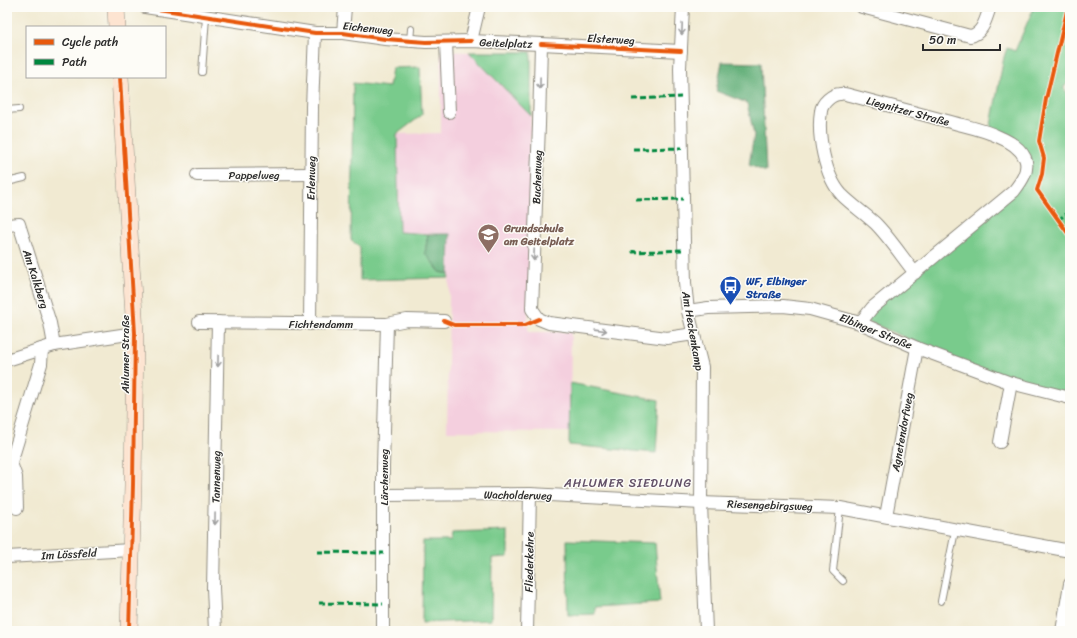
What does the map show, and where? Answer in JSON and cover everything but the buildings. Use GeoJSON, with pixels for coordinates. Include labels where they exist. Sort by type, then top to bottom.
{"type":"FeatureCollection","features":[{"type":"Feature","properties":{"kind":"main road"},"geometry":{"type":"LineString","coordinates":[[116,7],[117,26]]}},
{"type":"Feature","properties":{"kind":"main road","name":"Ahlumer Straße"},"geometry":{"type":"LineString","coordinates":[[120,78],[135,334],[134,485],[129,631]]}},
{"type":"Feature","properties":{"kind":"street","name":"Eichenweg"},"geometry":{"type":"LineString","coordinates":[[145,7],[204,14],[315,33],[343,33],[410,41],[471,41]]}},
{"type":"Feature","properties":{"kind":"street"},"geometry":{"type":"LineString","coordinates":[[343,33],[345,7]]}},
{"type":"Feature","properties":{"kind":"street"},"geometry":{"type":"LineString","coordinates":[[471,41],[479,7]]}},
{"type":"Feature","properties":{"kind":"street","name":"Am Heckenkamp"},"geometry":{"type":"LineString","coordinates":[[682,7],[680,82],[685,283],[688,311],[702,366],[701,503],[706,631]]}},
{"type":"Feature","properties":{"kind":"street"},"geometry":{"type":"LineString","coordinates":[[862,7],[970,36],[976,35],[981,30],[990,7]]}},
{"type":"Feature","properties":{"kind":"street","name":"Erlenweg"},"geometry":{"type":"LineString","coordinates":[[310,324],[312,107],[315,33]]}},
{"type":"Feature","properties":{"kind":"street","name":"Geitelplatz"},"geometry":{"type":"LineString","coordinates":[[471,41],[541,44]]}},
{"type":"Feature","properties":{"kind":"street"},"geometry":{"type":"LineString","coordinates":[[446,42],[449,112]]}},
{"type":"Feature","properties":{"kind":"street","name":"Elsterweg"},"geometry":{"type":"LineString","coordinates":[[541,44],[681,52]]}},
{"type":"Feature","properties":{"kind":"street","name":"Buchenweg"},"geometry":{"type":"LineString","coordinates":[[541,44],[540,126],[532,309],[538,319],[549,324],[667,338],[694,334]]}},
{"type":"Feature","properties":{"kind":"street","name":"Liegnitzer Straße"},"geometry":{"type":"LineString","coordinates":[[860,323],[872,308],[915,273],[1014,191],[1025,175],[1026,166],[1025,158],[1011,144],[999,136],[978,129],[849,95],[833,95],[821,108],[820,120],[824,158],[829,175],[834,185],[842,195],[875,224],[915,273]]}},
{"type":"Feature","properties":{"kind":"street","name":"Pappelweg"},"geometry":{"type":"LineString","coordinates":[[197,175],[311,174]]}},
{"type":"Feature","properties":{"kind":"street","name":"Am Kalkberg"},"geometry":{"type":"LineString","coordinates":[[7,225],[19,224],[50,324],[54,345]]}},
{"type":"Feature","properties":{"kind":"street","name":"Elbinger Straße"},"geometry":{"type":"LineString","coordinates":[[688,311],[708,308],[783,306],[810,309],[860,323],[917,348],[1011,383],[1070,398]]}},
{"type":"Feature","properties":{"kind":"street","name":"Fichtendamm"},"geometry":{"type":"LineString","coordinates":[[199,322],[387,324],[407,320],[444,321]]}},
{"type":"Feature","properties":{"kind":"street","name":"Tannenweg"},"geometry":{"type":"LineString","coordinates":[[215,631],[214,588],[218,322]]}},
{"type":"Feature","properties":{"kind":"street","name":"Lärchenweg"},"geometry":{"type":"LineString","coordinates":[[383,631],[383,467],[387,324]]}},
{"type":"Feature","properties":{"kind":"street"},"geometry":{"type":"LineString","coordinates":[[7,360],[54,345],[135,334]]}},
{"type":"Feature","properties":{"kind":"street","name":"Agnetendorfweg"},"geometry":{"type":"LineString","coordinates":[[886,516],[917,348]]}},
{"type":"Feature","properties":{"kind":"street"},"geometry":{"type":"LineString","coordinates":[[17,508],[16,477],[11,463],[41,364],[42,349]]}},
{"type":"Feature","properties":{"kind":"street"},"geometry":{"type":"LineString","coordinates":[[1000,442],[1011,383]]}},
{"type":"Feature","properties":{"kind":"street","name":"Wacholderweg"},"geometry":{"type":"LineString","coordinates":[[384,494],[530,494],[701,503]]}},
{"type":"Feature","properties":{"kind":"street","name":"Fliederkehre"},"geometry":{"type":"LineString","coordinates":[[527,631],[530,494]]}},
{"type":"Feature","properties":{"kind":"street","name":"Riesengebirgsweg"},"geometry":{"type":"LineString","coordinates":[[701,503],[840,508],[1070,551]]}},
{"type":"Feature","properties":{"kind":"street","name":"Im Lössfeld"},"geometry":{"type":"LineString","coordinates":[[7,557],[131,550]]}},
{"type":"Feature","properties":{"kind":"street"},"geometry":{"type":"LineString","coordinates":[[1062,631],[1070,584]]}},
{"type":"Feature","properties":{"kind":"lane"},"geometry":{"type":"LineString","coordinates":[[202,72],[204,14]]}},
{"type":"Feature","properties":{"kind":"lane"},"geometry":{"type":"LineString","coordinates":[[410,41],[411,29]]}},
{"type":"Feature","properties":{"kind":"lane"},"geometry":{"type":"LineString","coordinates":[[7,110],[19,109]]}},
{"type":"Feature","properties":{"kind":"lane"},"geometry":{"type":"LineString","coordinates":[[7,182],[24,178]]}},
{"type":"Feature","properties":{"kind":"lane"},"geometry":{"type":"LineString","coordinates":[[840,508],[833,571],[842,580]]}},
{"type":"Feature","properties":{"kind":"lane"},"geometry":{"type":"LineString","coordinates":[[941,601],[955,530]]}},
{"type":"Feature","properties":{"kind":"shaded area","name":"Grundschule am Geitelplatz"},"geometry":{"type":"Polygon","coordinates":[[[441,51],[469,52],[531,116],[528,332],[571,332],[570,432],[447,431],[450,234],[399,232],[397,134],[441,133],[441,51]]]}},
{"type":"Feature","properties":{"kind":"green space"},"geometry":{"type":"Polygon","coordinates":[[[1034,7],[1070,7],[1070,81],[1063,87],[1070,98],[1070,396],[974,367],[867,321],[878,305],[1014,191],[1025,158],[990,130],[1007,48],[1015,51],[1034,7]]]}},
{"type":"Feature","properties":{"kind":"green space"},"geometry":{"type":"Polygon","coordinates":[[[469,52],[531,52],[531,116],[469,52]]]}},
{"type":"Feature","properties":{"kind":"green space"},"geometry":{"type":"Polygon","coordinates":[[[722,62],[761,63],[766,172],[749,165],[754,135],[747,103],[716,91],[722,62]]]}},
{"type":"Feature","properties":{"kind":"green space"},"geometry":{"type":"Polygon","coordinates":[[[420,67],[422,115],[397,134],[399,232],[428,234],[425,253],[440,272],[449,274],[449,278],[360,280],[360,247],[351,240],[353,83],[389,87],[392,68],[420,67]]]}},
{"type":"Feature","properties":{"kind":"green space"},"geometry":{"type":"Polygon","coordinates":[[[428,234],[450,234],[449,274],[440,272],[425,253],[428,234]]]}},
{"type":"Feature","properties":{"kind":"green space"},"geometry":{"type":"Polygon","coordinates":[[[570,383],[659,400],[656,453],[569,445],[570,383]]]}},
{"type":"Feature","properties":{"kind":"green space"},"geometry":{"type":"Polygon","coordinates":[[[508,531],[508,557],[492,558],[491,620],[422,623],[423,541],[451,541],[452,533],[508,531]]]}},
{"type":"Feature","properties":{"kind":"green space"},"geometry":{"type":"Polygon","coordinates":[[[567,540],[655,543],[660,603],[595,607],[595,614],[568,615],[567,540]]]}},
{"type":"Feature","properties":{"kind":"marked path"},"geometry":{"type":"LineString","coordinates":[[632,99],[681,97]]}},
{"type":"Feature","properties":{"kind":"marked path"},"geometry":{"type":"LineString","coordinates":[[633,149],[682,148]]}},
{"type":"Feature","properties":{"kind":"marked path"},"geometry":{"type":"LineString","coordinates":[[636,200],[683,199]]}},
{"type":"Feature","properties":{"kind":"marked path"},"geometry":{"type":"LineString","coordinates":[[1058,220],[1070,211]]}},
{"type":"Feature","properties":{"kind":"marked path"},"geometry":{"type":"LineString","coordinates":[[633,250],[633,252],[684,250]]}},
{"type":"Feature","properties":{"kind":"marked path"},"geometry":{"type":"LineString","coordinates":[[317,552],[384,553]]}},
{"type":"Feature","properties":{"kind":"marked path"},"geometry":{"type":"LineString","coordinates":[[319,603],[383,604]]}},
{"type":"Feature","properties":{"kind":"cycle path"},"geometry":{"type":"LineString","coordinates":[[145,7],[315,33],[343,33],[385,39],[426,42],[471,41]]}},
{"type":"Feature","properties":{"kind":"cycle path"},"geometry":{"type":"LineString","coordinates":[[1068,7],[1046,99],[1039,141],[1044,158],[1042,174],[1037,190],[1070,236]]}},
{"type":"Feature","properties":{"kind":"cycle path"},"geometry":{"type":"LineString","coordinates":[[541,44],[681,51]]}},
{"type":"Feature","properties":{"kind":"cycle path"},"geometry":{"type":"LineString","coordinates":[[120,78],[135,333],[129,631]]}},
{"type":"Feature","properties":{"kind":"cycle path"},"geometry":{"type":"LineString","coordinates":[[444,321],[454,325],[525,325],[539,319]]}},
{"type":"Feature","properties":{"kind":"place","name":"Grundschule am Geitelplatz"},"geometry":{"type":"Point","coordinates":[489,254]}},
{"type":"Feature","properties":{"kind":"place","name":"WF, Elbinger Straße"},"geometry":{"type":"Point","coordinates":[731,306]}},
{"type":"Feature","properties":{"kind":"district","name":"AHLUMER SIEDLUNG"},"geometry":{"type":"Point","coordinates":[628,483]}}]}
